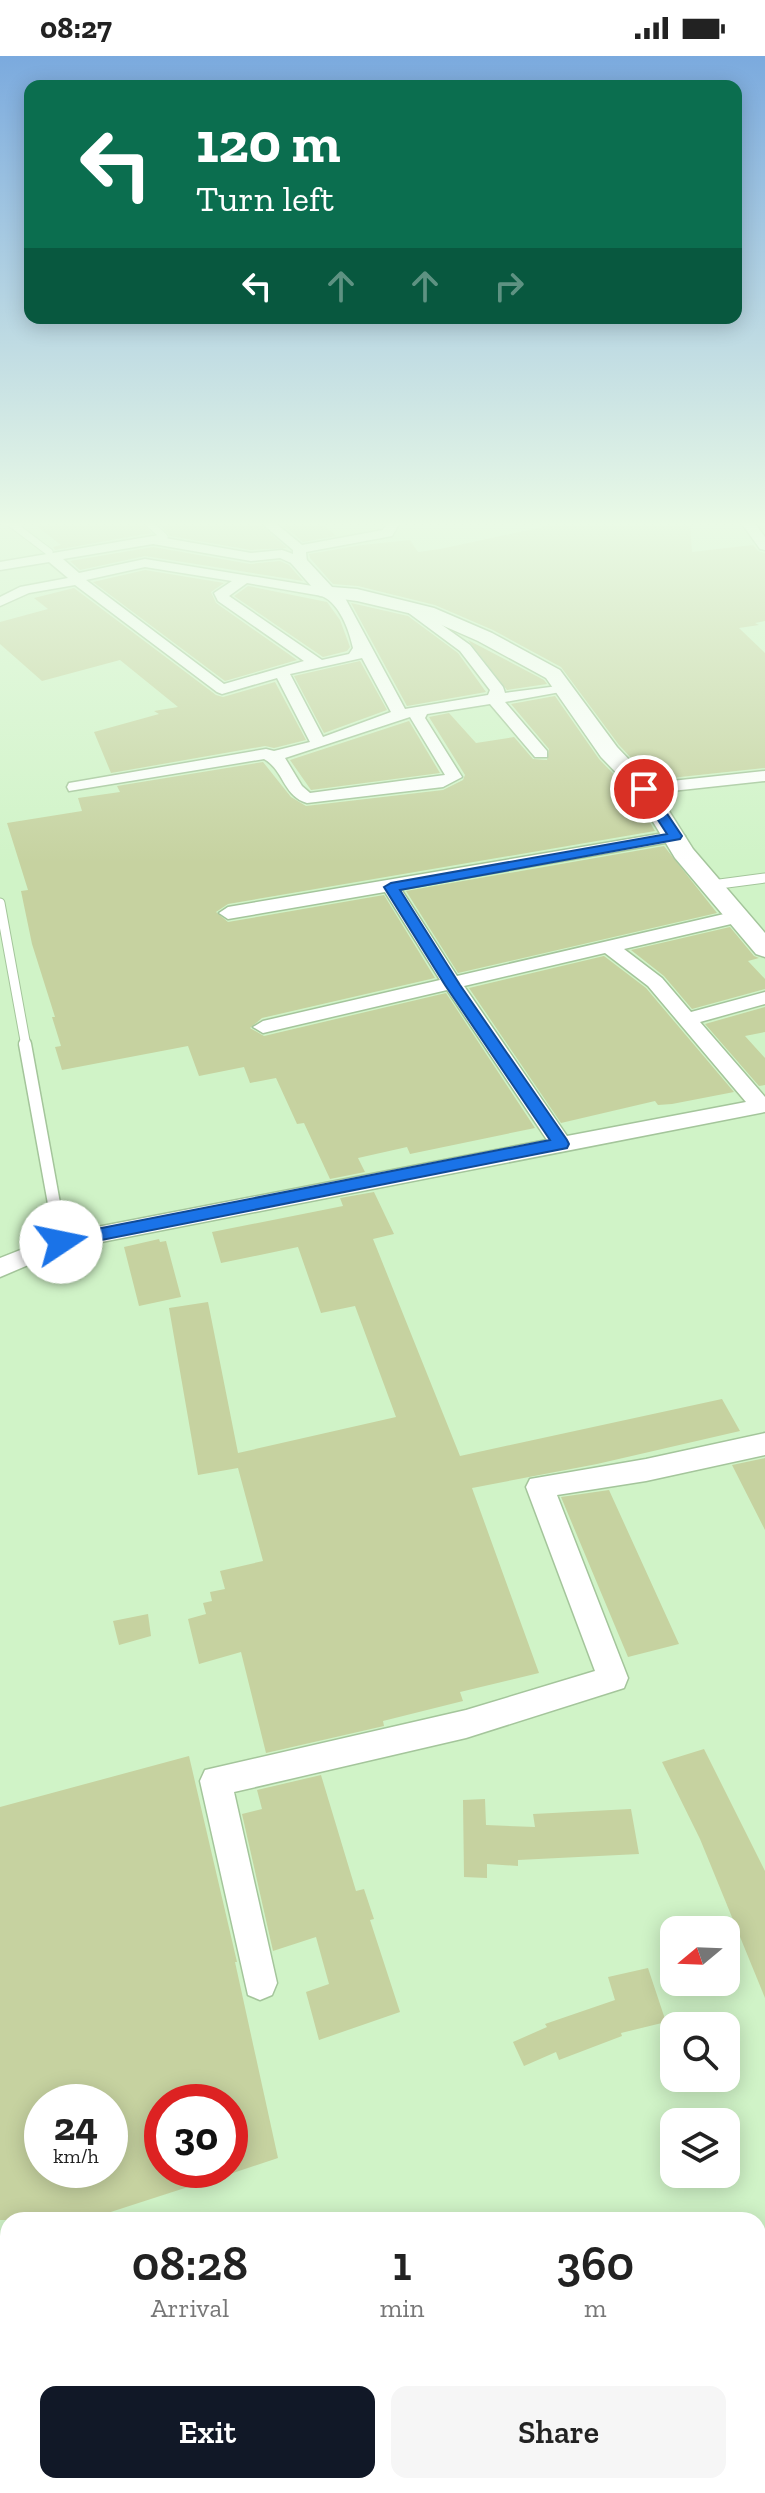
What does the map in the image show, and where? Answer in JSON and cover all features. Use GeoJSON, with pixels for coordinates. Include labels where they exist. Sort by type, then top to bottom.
{"type":"FeatureCollection","features":[{"type":"Feature","properties":{"kind":"street"},"geometry":{"type":"LineString","coordinates":[[150,635],[222,689],[313,663],[319,665],[358,655],[357,635]]}},
{"type":"Feature","properties":{"kind":"street"},"geometry":{"type":"LineString","coordinates":[[276,635],[319,665]]}},
{"type":"Feature","properties":{"kind":"street"},"geometry":{"type":"LineString","coordinates":[[357,635],[400,714]]}},
{"type":"Feature","properties":{"kind":"street"},"geometry":{"type":"LineString","coordinates":[[446,635],[465,648],[498,690],[494,699]]}},
{"type":"Feature","properties":{"kind":"street"},"geometry":{"type":"LineString","coordinates":[[480,635],[553,674],[609,752],[644,789],[676,836],[683,853],[765,949]]}},
{"type":"Feature","properties":{"kind":"street"},"geometry":{"type":"LineString","coordinates":[[282,673],[319,744]]}},
{"type":"Feature","properties":{"kind":"street"},"geometry":{"type":"LineString","coordinates":[[75,787],[252,755],[275,756],[319,744],[400,714],[561,688]]}},
{"type":"Feature","properties":{"kind":"street"},"geometry":{"type":"LineString","coordinates":[[494,699],[541,754]]}},
{"type":"Feature","properties":{"kind":"street"},"geometry":{"type":"LineString","coordinates":[[275,756],[286,769],[298,794],[307,798],[443,782],[454,777],[417,718],[422,709]]}},
{"type":"Feature","properties":{"kind":"street"},"geometry":{"type":"LineString","coordinates":[[644,789],[765,776]]}},
{"type":"Feature","properties":{"kind":"street"},"geometry":{"type":"LineString","coordinates":[[228,913],[676,836]]}},
{"type":"Feature","properties":{"kind":"street"},"geometry":{"type":"LineString","coordinates":[[391,887],[561,1144]]}},
{"type":"Feature","properties":{"kind":"street"},"geometry":{"type":"LineString","coordinates":[[263,1027],[737,917]]}},
{"type":"Feature","properties":{"kind":"street"},"geometry":{"type":"LineString","coordinates":[[609,947],[655,982],[763,1106]]}},
{"type":"Feature","properties":{"kind":"street"},"geometry":{"type":"LineString","coordinates":[[687,1019],[765,998]]}},
{"type":"Feature","properties":{"kind":"street"},"geometry":{"type":"LineString","coordinates":[[0,1268],[61,1242],[763,1106]]}},
{"type":"Feature","properties":{"kind":"street"},"geometry":{"type":"LineString","coordinates":[[260,1983],[216,1781],[400,1743],[537,1706],[613,1678],[540,1487],[646,1470],[765,1444]]}},
{"type":"Feature","properties":{"kind":"lane"},"geometry":{"type":"LineString","coordinates":[[712,885],[765,878]]}},
{"type":"Feature","properties":{"kind":"lane"},"geometry":{"type":"LineString","coordinates":[[0,903],[61,1242]]}},
{"type":"Feature","properties":{"kind":"building"},"geometry":{"type":"Polygon","coordinates":[[[0,635],[136,635],[216,695],[223,697],[275,682],[306,740],[274,748],[265,746],[111,773],[94,732],[159,714],[154,711],[178,707],[120,660],[42,681],[0,644],[0,635]]]}},
{"type":"Feature","properties":{"kind":"building"},"geometry":{"type":"Polygon","coordinates":[[[163,635],[261,635],[297,660],[225,681],[163,635]]]}},
{"type":"Feature","properties":{"kind":"building"},"geometry":{"type":"Polygon","coordinates":[[[291,635],[345,635],[350,647],[347,651],[323,657],[291,635]]]}},
{"type":"Feature","properties":{"kind":"building"},"geometry":{"type":"Polygon","coordinates":[[[368,635],[433,635],[458,653],[486,692],[407,706],[368,635]]]}},
{"type":"Feature","properties":{"kind":"building"},"geometry":{"type":"Polygon","coordinates":[[[502,635],[746,635],[765,653],[765,768],[652,780],[619,745],[561,667],[502,635]]]}},
{"type":"Feature","properties":{"kind":"building"},"geometry":{"type":"Polygon","coordinates":[[[468,640],[544,680],[547,684],[507,690],[468,640]]]}},
{"type":"Feature","properties":{"kind":"building"},"geometry":{"type":"Polygon","coordinates":[[[360,661],[387,710],[324,733],[294,676],[360,661]]]}},
{"type":"Feature","properties":{"kind":"building"},"geometry":{"type":"Polygon","coordinates":[[[555,696],[599,759],[633,794],[655,831],[228,904],[216,912],[228,922],[384,895],[435,978],[262,1018],[250,1028],[264,1036],[446,993],[535,1128],[410,1154],[407,1147],[358,1158],[365,1172],[330,1179],[304,1123],[297,1124],[276,1078],[250,1083],[244,1067],[199,1076],[188,1046],[62,1070],[55,1047],[61,1046],[52,1017],[55,1017],[32,944],[21,891],[28,890],[7,823],[82,811],[78,798],[120,792],[117,786],[263,762],[291,797],[306,806],[443,790],[463,780],[465,775],[429,717],[449,713],[476,743],[514,737],[533,759],[547,760],[549,749],[511,704],[555,696]]]}},
{"type":"Feature","properties":{"kind":"building"},"geometry":{"type":"Polygon","coordinates":[[[409,721],[440,773],[311,790],[290,760],[409,721]]]}},
{"type":"Feature","properties":{"kind":"building"},"geometry":{"type":"Polygon","coordinates":[[[664,846],[717,913],[458,973],[406,891],[664,846]]]}},
{"type":"Feature","properties":{"kind":"building"},"geometry":{"type":"Polygon","coordinates":[[[730,927],[759,958],[748,961],[765,979],[765,989],[692,1009],[664,976],[631,950],[730,927]]]}},
{"type":"Feature","properties":{"kind":"building"},"geometry":{"type":"Polygon","coordinates":[[[604,956],[646,988],[734,1092],[672,1104],[658,1105],[655,1101],[561,1123],[469,988],[604,956]]]}},
{"type":"Feature","properties":{"kind":"building"},"geometry":{"type":"Polygon","coordinates":[[[765,1007],[765,1032],[745,1036],[765,1058],[765,1085],[759,1086],[705,1024],[765,1007]]]}},
{"type":"Feature","properties":{"kind":"building"},"geometry":{"type":"Polygon","coordinates":[[[374,1192],[394,1234],[373,1239],[460,1456],[722,1399],[740,1431],[597,1464],[472,1488],[539,1673],[460,1692],[463,1701],[383,1721],[384,1726],[266,1753],[241,1652],[199,1664],[188,1619],[206,1614],[203,1603],[212,1601],[210,1592],[225,1589],[220,1571],[263,1561],[238,1468],[198,1475],[169,1308],[208,1302],[238,1453],[396,1417],[355,1306],[321,1313],[298,1247],[221,1263],[212,1232],[343,1206],[340,1198],[374,1192]]]}},
{"type":"Feature","properties":{"kind":"building"},"geometry":{"type":"Polygon","coordinates":[[[159,1239],[160,1242],[166,1241],[181,1297],[139,1306],[124,1247],[159,1239]]]}},
{"type":"Feature","properties":{"kind":"building"},"geometry":{"type":"Polygon","coordinates":[[[765,1458],[765,1530],[732,1465],[765,1458]]]}},
{"type":"Feature","properties":{"kind":"building"},"geometry":{"type":"Polygon","coordinates":[[[609,1490],[679,1644],[628,1657],[561,1497],[609,1490]]]}},
{"type":"Feature","properties":{"kind":"building"},"geometry":{"type":"Polygon","coordinates":[[[148,1614],[151,1636],[119,1645],[113,1621],[148,1614]]]}},
{"type":"Feature","properties":{"kind":"building"},"geometry":{"type":"Polygon","coordinates":[[[704,1749],[765,1871],[765,1998],[740,1937],[740,1916],[731,1916],[700,1839],[662,1762],[704,1749]]]}},
{"type":"Feature","properties":{"kind":"building"},"geometry":{"type":"Polygon","coordinates":[[[189,1756],[278,2158],[248,2168],[248,2084],[144,2084],[144,2188],[185,2188],[111,2212],[0,2212],[0,1807],[189,1756]]]}},
{"type":"Feature","properties":{"kind":"building"},"geometry":{"type":"Polygon","coordinates":[[[321,1775],[356,1891],[364,1889],[374,1919],[370,1920],[400,2012],[319,2040],[306,1992],[329,1984],[316,1937],[273,1951],[242,1814],[262,1809],[257,1790],[321,1775]]]}},
{"type":"Feature","properties":{"kind":"building"},"geometry":{"type":"Polygon","coordinates":[[[485,1799],[486,1825],[535,1827],[533,1814],[631,1809],[639,1854],[518,1860],[518,1866],[487,1864],[487,1878],[464,1877],[463,1800],[485,1799]]]}},
{"type":"Feature","properties":{"kind":"building"},"geometry":{"type":"Polygon","coordinates":[[[648,1968],[663,2012],[660,2012],[660,2023],[621,2033],[622,2036],[559,2060],[556,2052],[524,2066],[513,2042],[547,2027],[545,2024],[615,2000],[608,1977],[648,1968]]]}},
{"type":"Feature","properties":{"kind":"route"},"geometry":{"type":"LineString","coordinates":[[61,1242],[561,1144],[391,887],[676,836],[644,789]]}}]}
